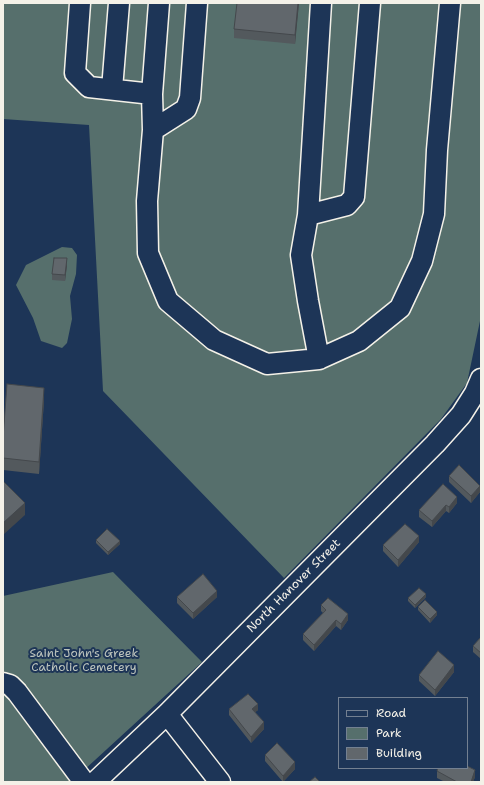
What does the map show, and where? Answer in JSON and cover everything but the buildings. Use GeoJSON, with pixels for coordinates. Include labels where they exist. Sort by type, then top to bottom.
{"type":"FeatureCollection","features":[{"type":"Feature","properties":{"kind":"street"},"geometry":{"type":"LineString","coordinates":[[80,3],[75,73],[89,87],[152,94]]}},
{"type":"Feature","properties":{"kind":"street"},"geometry":{"type":"LineString","coordinates":[[112,89],[119,3]]}},
{"type":"Feature","properties":{"kind":"street"},"geometry":{"type":"LineString","coordinates":[[159,3],[152,94],[153,130],[147,201],[148,253],[168,301],[214,340],[267,364],[319,359],[359,341],[400,308],[422,261],[434,214],[437,150],[450,3]]}},
{"type":"Feature","properties":{"kind":"street"},"geometry":{"type":"LineString","coordinates":[[153,130],[186,110],[190,98],[197,3]]}},
{"type":"Feature","properties":{"kind":"street"},"geometry":{"type":"LineString","coordinates":[[319,359],[301,255],[308,215],[322,3]]}},
{"type":"Feature","properties":{"kind":"street"},"geometry":{"type":"LineString","coordinates":[[308,215],[347,205],[354,197],[370,3]]}},
{"type":"Feature","properties":{"kind":"street","name":"North Hanover Street"},"geometry":{"type":"LineString","coordinates":[[95,782],[166,714],[435,444],[461,415],[475,393],[481,379]]}},
{"type":"Feature","properties":{"kind":"street"},"geometry":{"type":"LineString","coordinates":[[3,683],[12,687],[17,692],[84,782]]}},
{"type":"Feature","properties":{"kind":"street"},"geometry":{"type":"LineString","coordinates":[[166,714],[220,782]]}},
{"type":"Feature","properties":{"kind":"green space"},"geometry":{"type":"Polygon","coordinates":[[[3,3],[481,3],[481,307],[480,321],[467,383],[441,419],[284,578],[103,391],[89,125],[3,119],[3,3]]]}},
{"type":"Feature","properties":{"kind":"green space"},"geometry":{"type":"Polygon","coordinates":[[[62,247],[72,248],[77,255],[76,274],[70,296],[72,319],[67,343],[62,348],[41,341],[33,318],[16,285],[26,265],[62,247]]]}},
{"type":"Feature","properties":{"kind":"green space","name":"Saint John's Greek Catholic Cemetery"},"geometry":{"type":"Polygon","coordinates":[[[113,572],[202,662],[71,782],[3,782],[3,596],[113,572]]]}}]}
